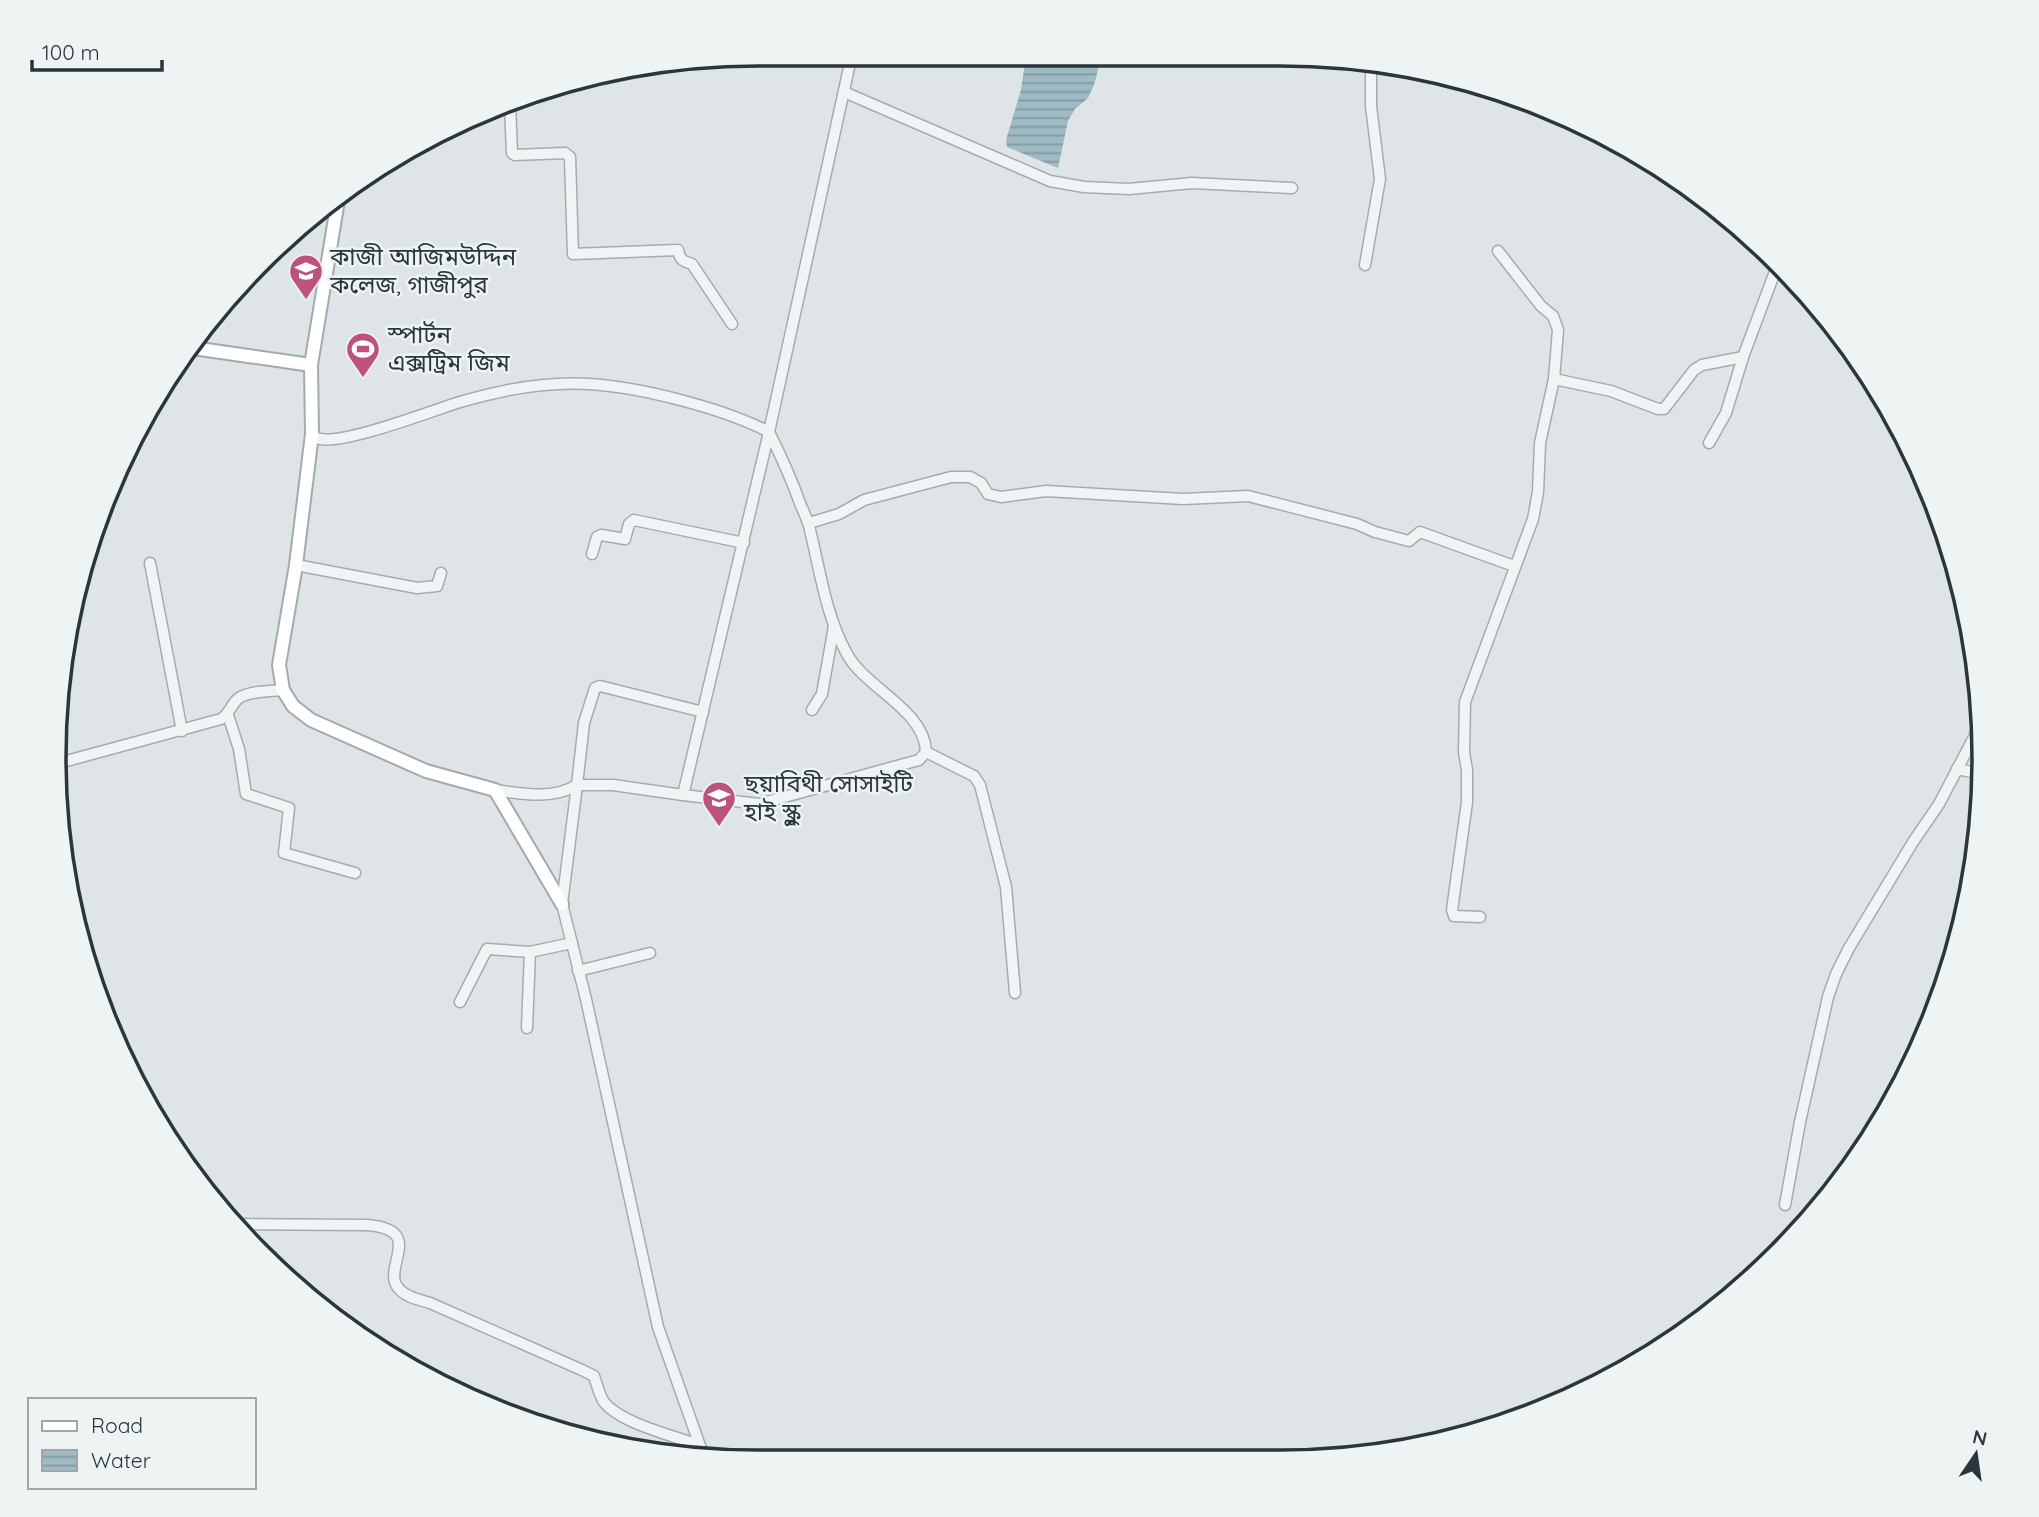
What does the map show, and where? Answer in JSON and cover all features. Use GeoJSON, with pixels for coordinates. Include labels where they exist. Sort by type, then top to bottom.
{"type":"FeatureCollection","features":[{"type":"Feature","properties":{"kind":"main road"},"geometry":{"type":"LineString","coordinates":[[336,209],[311,365],[312,434],[296,565],[279,665],[283,690],[293,706],[311,720],[426,771],[495,790],[562,904]]}},
{"type":"Feature","properties":{"kind":"main road"},"geometry":{"type":"LineString","coordinates":[[201,349],[311,365]]}},
{"type":"Feature","properties":{"kind":"street"},"geometry":{"type":"LineString","coordinates":[[683,795],[744,543],[849,66]]}},
{"type":"Feature","properties":{"kind":"street"},"geometry":{"type":"LineString","coordinates":[[1365,265],[1380,179],[1371,106],[1371,72]]}},
{"type":"Feature","properties":{"kind":"street"},"geometry":{"type":"LineString","coordinates":[[844,92],[1050,181],[1084,187],[1129,189],[1192,183],[1293,188]]}},
{"type":"Feature","properties":{"kind":"street"},"geometry":{"type":"LineString","coordinates":[[510,113],[512,149],[515,155],[565,153],[570,157],[573,254],[676,250],[680,259],[686,264],[692,264],[732,324]]}},
{"type":"Feature","properties":{"kind":"street"},"geometry":{"type":"LineString","coordinates":[[1480,917],[1454,916],[1452,910],[1467,802],[1465,702],[1533,519],[1538,492],[1540,443],[1554,379],[1558,330],[1553,316],[1541,306],[1498,251]]}},
{"type":"Feature","properties":{"kind":"street"},"geometry":{"type":"LineString","coordinates":[[1709,443],[1726,413],[1742,358],[1774,274]]}},
{"type":"Feature","properties":{"kind":"street"},"geometry":{"type":"LineString","coordinates":[[1554,379],[1611,391],[1664,409],[1694,370],[1702,365],[1742,358]]}},
{"type":"Feature","properties":{"kind":"street"},"geometry":{"type":"LineString","coordinates":[[312,434],[321,439],[348,436],[493,392],[574,382],[637,388],[716,410],[769,432],[795,484],[809,523],[819,573],[834,625],[848,657],[909,717],[926,739],[926,752],[919,760],[759,804],[613,785],[577,785],[566,792],[531,795],[495,790]]}},
{"type":"Feature","properties":{"kind":"street"},"geometry":{"type":"LineString","coordinates":[[809,523],[839,514],[864,500],[906,487],[951,477],[970,477],[981,483],[988,494],[1000,497],[1046,491],[1183,499],[1248,496],[1357,524],[1400,540],[1409,541],[1420,532],[1514,566]]}},
{"type":"Feature","properties":{"kind":"street"},"geometry":{"type":"LineString","coordinates":[[592,554],[597,537],[601,535],[625,539],[631,521],[634,520],[744,543]]}},
{"type":"Feature","properties":{"kind":"street"},"geometry":{"type":"LineString","coordinates":[[150,563],[182,731]]}},
{"type":"Feature","properties":{"kind":"street"},"geometry":{"type":"LineString","coordinates":[[296,565],[417,588],[437,586],[441,573]]}},
{"type":"Feature","properties":{"kind":"street"},"geometry":{"type":"LineString","coordinates":[[813,710],[822,694],[834,625]]}},
{"type":"Feature","properties":{"kind":"street"},"geometry":{"type":"LineString","coordinates":[[700,1448],[658,1327],[562,904],[584,723],[595,688],[600,686],[703,712]]}},
{"type":"Feature","properties":{"kind":"street"},"geometry":{"type":"LineString","coordinates":[[66,761],[221,719],[228,715],[237,699],[245,695],[283,690]]}},
{"type":"Feature","properties":{"kind":"street"},"geometry":{"type":"LineString","coordinates":[[228,715],[239,749],[246,794],[289,808],[284,853],[355,873]]}},
{"type":"Feature","properties":{"kind":"street"},"geometry":{"type":"LineString","coordinates":[[1785,1205],[1800,1122],[1828,997],[1836,974],[1913,842],[1939,804],[1972,741]]}},
{"type":"Feature","properties":{"kind":"street"},"geometry":{"type":"LineString","coordinates":[[926,752],[974,776],[980,785],[1006,887],[1014,993]]}},
{"type":"Feature","properties":{"kind":"street"},"geometry":{"type":"LineString","coordinates":[[1957,769],[1972,772]]}},
{"type":"Feature","properties":{"kind":"street"},"geometry":{"type":"LineString","coordinates":[[460,1002],[487,949],[530,952],[572,943]]}},
{"type":"Feature","properties":{"kind":"street"},"geometry":{"type":"LineString","coordinates":[[527,1028],[530,952]]}},
{"type":"Feature","properties":{"kind":"street"},"geometry":{"type":"LineString","coordinates":[[578,971],[650,953]]}},
{"type":"Feature","properties":{"kind":"street"},"geometry":{"type":"LineString","coordinates":[[247,1224],[367,1225],[384,1226],[393,1230],[397,1237],[395,1280],[398,1289],[594,1376],[602,1399],[609,1407],[639,1425],[699,1445]]}},
{"type":"Feature","properties":{"kind":"water"},"geometry":{"type":"Polygon","coordinates":[[[1024,66],[1099,66],[1088,98],[1075,109],[1068,121],[1058,168],[1007,147],[1006,140],[1021,90],[1024,66]]]}},
{"type":"Feature","properties":{"kind":"place","name":"কাজী আজিমউদ্দিন কলেজ, গাজীপুর"},"geometry":{"type":"Point","coordinates":[306,301]}},
{"type":"Feature","properties":{"kind":"place","name":"স্পার্টন এক্সট্রিম জিম"},"geometry":{"type":"Point","coordinates":[363,379]}},
{"type":"Feature","properties":{"kind":"place","name":"ছয়াবিথী সোসাইটি হাই স্কুল"},"geometry":{"type":"Point","coordinates":[719,828]}}]}
